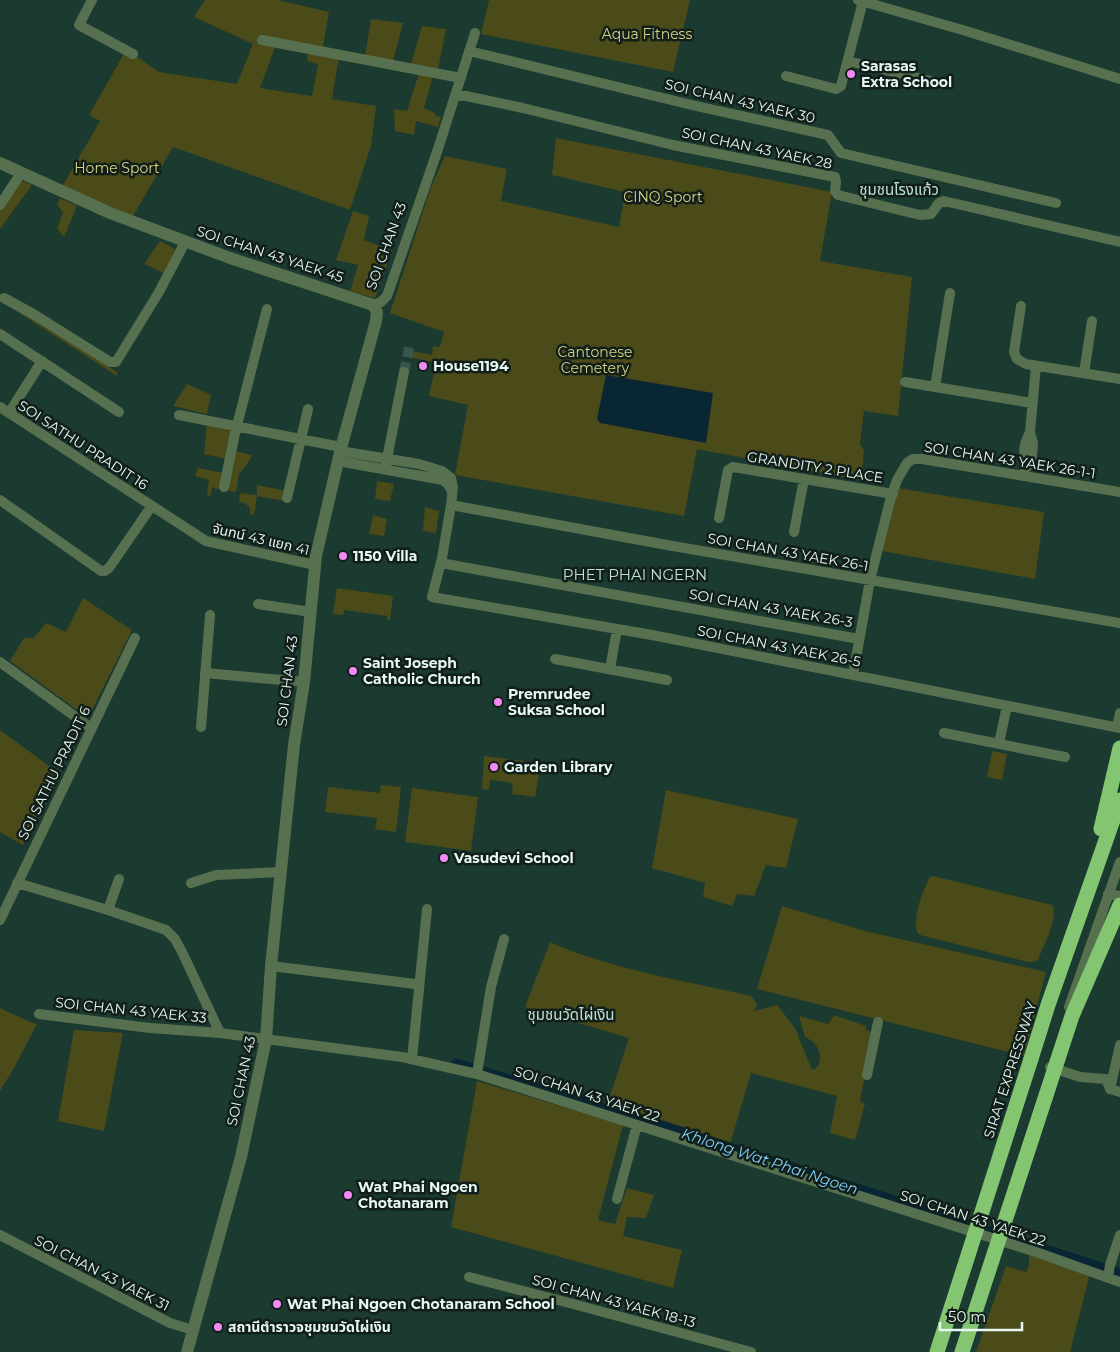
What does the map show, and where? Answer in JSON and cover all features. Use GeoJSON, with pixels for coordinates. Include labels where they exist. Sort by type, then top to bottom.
{"type":"FeatureCollection","features":[{"type":"Feature","properties":{"kind":"highway"},"geometry":{"type":"LineString","coordinates":[[1084,904],[1120,748]]}},
{"type":"Feature","properties":{"kind":"highway","name":"SIRAT EXPRESSWAY"},"geometry":{"type":"LineString","coordinates":[[937,1352],[1048,1005],[1120,800]]}},
{"type":"Feature","properties":{"kind":"highway"},"geometry":{"type":"LineString","coordinates":[[962,1352],[1072,1016],[1120,905]]}},
{"type":"Feature","properties":{"kind":"street"},"geometry":{"type":"LineString","coordinates":[[92,0],[78,26],[133,54]]}},
{"type":"Feature","properties":{"kind":"street"},"geometry":{"type":"LineString","coordinates":[[786,76],[836,89],[841,86],[860,1],[994,39],[1120,78]]}},
{"type":"Feature","properties":{"kind":"street","name":"SOI CHAN 43"},"geometry":{"type":"LineString","coordinates":[[187,1352],[241,1157],[266,1039],[271,966],[294,745],[304,682],[315,565],[340,453],[376,322],[377,312],[373,305],[381,302],[387,296],[475,33]]}},
{"type":"Feature","properties":{"kind":"street"},"geometry":{"type":"LineString","coordinates":[[262,40],[461,78]]}},
{"type":"Feature","properties":{"kind":"street","name":"SOI CHAN 43 YAEK 30"},"geometry":{"type":"LineString","coordinates":[[469,51],[696,106],[828,135],[841,153],[1056,202]]}},
{"type":"Feature","properties":{"kind":"street"},"geometry":{"type":"LineString","coordinates":[[848,61],[943,84]]}},
{"type":"Feature","properties":{"kind":"street","name":"SOI CHAN 43 YAEK 28"},"geometry":{"type":"LineString","coordinates":[[455,96],[466,96],[523,108],[674,145],[825,174],[835,177],[835,190],[838,195],[920,215],[931,214],[939,203],[944,201],[1120,242]]}},
{"type":"Feature","properties":{"kind":"street","name":"SOI CHAN 43 YAEK 45"},"geometry":{"type":"LineString","coordinates":[[0,163],[110,213],[185,242],[373,305]]}},
{"type":"Feature","properties":{"kind":"street"},"geometry":{"type":"LineString","coordinates":[[0,205],[21,173]]}},
{"type":"Feature","properties":{"kind":"street"},"geometry":{"type":"LineString","coordinates":[[4,298],[110,362],[116,362],[159,292],[185,242]]}},
{"type":"Feature","properties":{"kind":"street"},"geometry":{"type":"LineString","coordinates":[[935,387],[950,293]]}},
{"type":"Feature","properties":{"kind":"street"},"geometry":{"type":"LineString","coordinates":[[1022,306],[1014,352],[1017,360],[1036,366],[1120,379]]}},
{"type":"Feature","properties":{"kind":"street"},"geometry":{"type":"LineString","coordinates":[[224,487],[237,426],[267,309]]}},
{"type":"Feature","properties":{"kind":"street"},"geometry":{"type":"LineString","coordinates":[[1084,373],[1092,321]]}},
{"type":"Feature","properties":{"kind":"street"},"geometry":{"type":"LineString","coordinates":[[0,334],[119,412]]}},
{"type":"Feature","properties":{"kind":"street"},"geometry":{"type":"LineString","coordinates":[[4,410],[42,361]]}},
{"type":"Feature","properties":{"kind":"street"},"geometry":{"type":"LineString","coordinates":[[1025,472],[1023,455],[1025,443],[1030,432],[1036,366]]}},
{"type":"Feature","properties":{"kind":"street"},"geometry":{"type":"LineString","coordinates":[[386,463],[404,372]]}},
{"type":"Feature","properties":{"kind":"street"},"geometry":{"type":"LineString","coordinates":[[905,382],[1032,403]]}},
{"type":"Feature","properties":{"kind":"street"},"geometry":{"type":"LineString","coordinates":[[287,498],[308,409]]}},
{"type":"Feature","properties":{"kind":"street","name":"SOI SATHU PRADIT 16"},"geometry":{"type":"LineString","coordinates":[[4,410],[151,507]]}},
{"type":"Feature","properties":{"kind":"street"},"geometry":{"type":"LineString","coordinates":[[180,415],[302,439],[340,453],[406,467],[443,480],[448,484],[452,500],[441,563]]}},
{"type":"Feature","properties":{"kind":"street","name":"SOI CHAN 43 YAEK 26-1-1"},"geometry":{"type":"LineString","coordinates":[[852,675],[870,580],[893,494],[903,468],[912,459],[1025,472],[1120,492]]}},
{"type":"Feature","properties":{"kind":"street","name":"GRANDITY 2 PLACE"},"geometry":{"type":"LineString","coordinates":[[719,518],[728,470],[733,467],[893,494]]}},
{"type":"Feature","properties":{"kind":"street"},"geometry":{"type":"LineString","coordinates":[[794,532],[804,479]]}},
{"type":"Feature","properties":{"kind":"street"},"geometry":{"type":"LineString","coordinates":[[0,500],[100,570],[105,571],[151,507]]}},
{"type":"Feature","properties":{"kind":"street","name":"SOI CHAN 43 YAEK 26-1"},"geometry":{"type":"LineString","coordinates":[[452,500],[870,580],[1120,623]]}},
{"type":"Feature","properties":{"kind":"street","name":"จันทน์ 43 แยก 41"},"geometry":{"type":"LineString","coordinates":[[151,507],[206,541],[315,565]]}},
{"type":"Feature","properties":{"kind":"street","name":"SOI CHAN 43 YAEK 26-5"},"geometry":{"type":"LineString","coordinates":[[441,563],[432,597],[617,629],[1118,727]]}},
{"type":"Feature","properties":{"kind":"street","name":"SOI CHAN 43 YAEK 26-3"},"geometry":{"type":"LineString","coordinates":[[441,563],[859,639]]}},
{"type":"Feature","properties":{"kind":"street"},"geometry":{"type":"LineString","coordinates":[[258,604],[310,612]]}},
{"type":"Feature","properties":{"kind":"street"},"geometry":{"type":"LineString","coordinates":[[201,726],[210,615]]}},
{"type":"Feature","properties":{"kind":"street"},"geometry":{"type":"LineString","coordinates":[[610,670],[617,629]]}},
{"type":"Feature","properties":{"kind":"street","name":"SOI SATHU PRADIT 6"},"geometry":{"type":"LineString","coordinates":[[0,920],[135,638]]}},
{"type":"Feature","properties":{"kind":"street"},"geometry":{"type":"LineString","coordinates":[[555,659],[666,680]]}},
{"type":"Feature","properties":{"kind":"street"},"geometry":{"type":"LineString","coordinates":[[0,662],[91,728]]}},
{"type":"Feature","properties":{"kind":"street"},"geometry":{"type":"LineString","coordinates":[[206,673],[304,682]]}},
{"type":"Feature","properties":{"kind":"street"},"geometry":{"type":"LineString","coordinates":[[999,743],[1007,706]]}},
{"type":"Feature","properties":{"kind":"street"},"geometry":{"type":"LineString","coordinates":[[1118,727],[1120,713]]}},
{"type":"Feature","properties":{"kind":"street"},"geometry":{"type":"LineString","coordinates":[[944,733],[1065,757]]}},
{"type":"Feature","properties":{"kind":"street"},"geometry":{"type":"LineString","coordinates":[[1115,1090],[1106,1079],[1080,1077],[1048,1066],[1120,862]]}},
{"type":"Feature","properties":{"kind":"street"},"geometry":{"type":"LineString","coordinates":[[191,883],[216,875],[281,872]]}},
{"type":"Feature","properties":{"kind":"street"},"geometry":{"type":"LineString","coordinates":[[108,910],[119,879]]}},
{"type":"Feature","properties":{"kind":"street","name":"SOI CHAN 43 YAEK 33"},"geometry":{"type":"LineString","coordinates":[[17,883],[108,910],[166,930],[174,939],[220,1033]]}},
{"type":"Feature","properties":{"kind":"street"},"geometry":{"type":"LineString","coordinates":[[1108,894],[1120,896]]}},
{"type":"Feature","properties":{"kind":"street"},"geometry":{"type":"LineString","coordinates":[[412,1059],[427,909]]}},
{"type":"Feature","properties":{"kind":"street"},"geometry":{"type":"LineString","coordinates":[[478,1071],[491,987],[504,939]]}},
{"type":"Feature","properties":{"kind":"street"},"geometry":{"type":"LineString","coordinates":[[271,966],[415,984]]}},
{"type":"Feature","properties":{"kind":"street","name":"SOI CHAN 43 YAEK 33"},"geometry":{"type":"LineString","coordinates":[[39,1014],[150,1028],[220,1033],[266,1039]]}},
{"type":"Feature","properties":{"kind":"street"},"geometry":{"type":"LineString","coordinates":[[867,1075],[878,1022]]}},
{"type":"Feature","properties":{"kind":"street","name":"SOI CHAN 43 YAEK 22"},"geometry":{"type":"LineString","coordinates":[[266,1039],[412,1059],[478,1071],[637,1125],[1036,1252],[1120,1282]]}},
{"type":"Feature","properties":{"kind":"street"},"geometry":{"type":"LineString","coordinates":[[1115,1090],[1120,1045]]}},
{"type":"Feature","properties":{"kind":"street"},"geometry":{"type":"LineString","coordinates":[[617,1199],[637,1125]]}},
{"type":"Feature","properties":{"kind":"street","name":"SOI CHAN 43 YAEK 31"},"geometry":{"type":"LineString","coordinates":[[0,1235],[170,1323],[193,1330]]}},
{"type":"Feature","properties":{"kind":"street"},"geometry":{"type":"LineString","coordinates":[[1108,1278],[1110,1265],[1120,1235]]}},
{"type":"Feature","properties":{"kind":"street","name":"SOI CHAN 43 YAEK 18-13"},"geometry":{"type":"LineString","coordinates":[[469,1277],[751,1352]]}},
{"type":"Feature","properties":{"kind":"green space","name":"Home Sport"},"geometry":{"type":"Polygon","coordinates":[[[205,0],[278,0],[329,12],[323,47],[258,36],[257,41],[276,45],[260,88],[312,96],[318,64],[307,61],[308,51],[339,56],[332,99],[376,106],[371,146],[350,210],[173,147],[133,216],[93,200],[63,185],[100,121],[89,115],[125,52],[133,54],[159,72],[237,84],[253,44],[194,17],[205,0]]]}},
{"type":"Feature","properties":{"kind":"green space","name":"Aqua Fitness"},"geometry":{"type":"Polygon","coordinates":[[[489,0],[690,0],[673,72],[481,34],[489,0]]]}},
{"type":"Feature","properties":{"kind":"green space"},"geometry":{"type":"Polygon","coordinates":[[[371,19],[403,23],[393,61],[365,56],[371,19]]]}},
{"type":"Feature","properties":{"kind":"green space"},"geometry":{"type":"Polygon","coordinates":[[[422,26],[446,29],[438,70],[411,64],[422,26]]]}},
{"type":"Feature","properties":{"kind":"green space"},"geometry":{"type":"Polygon","coordinates":[[[419,73],[433,76],[424,108],[441,117],[438,127],[416,121],[414,135],[395,131],[394,109],[407,111],[419,73]]]}},
{"type":"Feature","properties":{"kind":"green space","name":"Cantonese Cemetery"},"geometry":{"type":"Polygon","coordinates":[[[556,138],[832,192],[820,261],[912,277],[898,416],[864,411],[860,444],[864,451],[861,480],[697,449],[684,516],[455,475],[468,405],[429,396],[436,363],[410,357],[411,351],[432,355],[433,346],[440,347],[444,332],[390,313],[431,187],[445,156],[507,169],[501,201],[619,227],[625,192],[552,175],[556,138]]]}},
{"type":"Feature","properties":{"kind":"green space"},"geometry":{"type":"Polygon","coordinates":[[[21,180],[32,185],[0,229],[0,211],[21,180]]]}},
{"type":"Feature","properties":{"kind":"green space"},"geometry":{"type":"Polygon","coordinates":[[[60,198],[77,206],[64,237],[57,228],[63,213],[57,204],[60,198]]]}},
{"type":"Feature","properties":{"kind":"green space"},"geometry":{"type":"Polygon","coordinates":[[[353,211],[369,216],[364,240],[392,250],[374,298],[350,291],[358,265],[336,260],[353,211]]]}},
{"type":"Feature","properties":{"kind":"green space"},"geometry":{"type":"Polygon","coordinates":[[[160,241],[175,249],[164,273],[144,264],[160,241]]]}},
{"type":"Feature","properties":{"kind":"green space"},"geometry":{"type":"Polygon","coordinates":[[[7,305],[12,306],[117,372],[117,376],[7,305]]]}},
{"type":"Feature","properties":{"kind":"green space"},"geometry":{"type":"Polygon","coordinates":[[[187,384],[211,395],[207,414],[173,406],[187,384]]]}},
{"type":"Feature","properties":{"kind":"green space"},"geometry":{"type":"Polygon","coordinates":[[[207,424],[232,428],[226,459],[204,454],[207,424]]]}},
{"type":"Feature","properties":{"kind":"green space"},"geometry":{"type":"Polygon","coordinates":[[[234,451],[252,455],[239,474],[236,492],[226,490],[234,451]]]}},
{"type":"Feature","properties":{"kind":"green space"},"geometry":{"type":"Polygon","coordinates":[[[198,468],[223,473],[220,489],[212,488],[210,497],[207,495],[209,480],[195,476],[198,468]]]}},
{"type":"Feature","properties":{"kind":"green space"},"geometry":{"type":"Polygon","coordinates":[[[377,481],[394,484],[390,501],[375,499],[377,481]]]}},
{"type":"Feature","properties":{"kind":"green space"},"geometry":{"type":"Polygon","coordinates":[[[257,485],[286,491],[284,501],[257,496],[254,515],[250,514],[250,508],[245,503],[239,502],[240,493],[257,495],[257,485]]]}},
{"type":"Feature","properties":{"kind":"green space"},"geometry":{"type":"Polygon","coordinates":[[[898,488],[1044,512],[1035,579],[882,551],[898,488]]]}},
{"type":"Feature","properties":{"kind":"green space"},"geometry":{"type":"Polygon","coordinates":[[[425,507],[439,511],[436,533],[423,531],[425,507]]]}},
{"type":"Feature","properties":{"kind":"green space"},"geometry":{"type":"Polygon","coordinates":[[[373,515],[387,519],[384,536],[369,534],[373,515]]]}},
{"type":"Feature","properties":{"kind":"green space"},"geometry":{"type":"Polygon","coordinates":[[[337,588],[393,596],[390,620],[387,620],[387,616],[344,610],[343,615],[333,614],[337,588]]]}},
{"type":"Feature","properties":{"kind":"green space"},"geometry":{"type":"Polygon","coordinates":[[[83,598],[132,630],[88,718],[10,661],[24,638],[34,638],[46,623],[66,632],[83,598]]]}},
{"type":"Feature","properties":{"kind":"green space"},"geometry":{"type":"Polygon","coordinates":[[[0,730],[60,774],[23,845],[0,832],[0,730]]]}},
{"type":"Feature","properties":{"kind":"green space"},"geometry":{"type":"Polygon","coordinates":[[[992,751],[1007,754],[1002,780],[987,777],[992,751]]]}},
{"type":"Feature","properties":{"kind":"green space"},"geometry":{"type":"Polygon","coordinates":[[[484,756],[541,763],[535,797],[512,794],[513,783],[490,780],[489,790],[482,789],[484,756]]]}},
{"type":"Feature","properties":{"kind":"green space"},"geometry":{"type":"Polygon","coordinates":[[[381,785],[401,787],[396,832],[375,829],[377,818],[325,812],[328,787],[380,793],[381,785]]]}},
{"type":"Feature","properties":{"kind":"green space"},"geometry":{"type":"Polygon","coordinates":[[[412,788],[478,797],[471,851],[405,842],[412,788]]]}},
{"type":"Feature","properties":{"kind":"green space"},"geometry":{"type":"Polygon","coordinates":[[[666,790],[798,819],[786,868],[766,865],[754,896],[737,894],[732,906],[703,897],[705,883],[652,868],[666,790]]]}},
{"type":"Feature","properties":{"kind":"green space"},"geometry":{"type":"Polygon","coordinates":[[[933,876],[1052,905],[1054,911],[1052,925],[1038,960],[1028,962],[920,935],[917,932],[916,925],[917,911],[929,878],[933,876]]]}},
{"type":"Feature","properties":{"kind":"green space"},"geometry":{"type":"Polygon","coordinates":[[[782,906],[865,931],[1046,972],[1024,1056],[757,989],[782,906]]]}},
{"type":"Feature","properties":{"kind":"green space"},"geometry":{"type":"Polygon","coordinates":[[[550,942],[623,967],[751,996],[757,1004],[754,1011],[777,1005],[795,1028],[812,1070],[818,1065],[820,1057],[816,1045],[805,1037],[799,1016],[828,1024],[834,1015],[866,1026],[866,1030],[873,1033],[860,1101],[865,1104],[855,1140],[830,1133],[837,1096],[751,1073],[730,1144],[607,1105],[629,1038],[525,1007],[550,942]]]}},
{"type":"Feature","properties":{"kind":"green space"},"geometry":{"type":"Polygon","coordinates":[[[0,1008],[37,1024],[0,1091],[0,1008]]]}},
{"type":"Feature","properties":{"kind":"green space"},"geometry":{"type":"Polygon","coordinates":[[[74,1030],[123,1033],[104,1131],[58,1121],[74,1030]]]}},
{"type":"Feature","properties":{"kind":"green space"},"geometry":{"type":"Polygon","coordinates":[[[477,1081],[623,1125],[598,1220],[615,1224],[627,1188],[654,1195],[646,1218],[627,1217],[623,1236],[682,1250],[673,1288],[451,1227],[477,1081]]]}},
{"type":"Feature","properties":{"kind":"green space"},"geometry":{"type":"Polygon","coordinates":[[[1029,1252],[1087,1272],[1089,1277],[1070,1352],[976,1352],[1006,1266],[1026,1272],[1029,1265],[1029,1252]]]}},
{"type":"Feature","properties":{"kind":"water"},"geometry":{"type":"Polygon","coordinates":[[[606,375],[713,393],[706,443],[600,423],[597,419],[606,375]]]}},
{"type":"Feature","properties":{"kind":"waterway","name":"Khlong Wat Phai Ngoen"},"geometry":{"type":"LineString","coordinates":[[456,1064],[659,1125],[1120,1274]]}},
{"type":"Feature","properties":{"kind":"tunnel"},"geometry":{"type":"LineString","coordinates":[[404,372],[410,344]]}},
{"type":"Feature","properties":{"kind":"place","name":"Sarasas Extra School"},"geometry":{"type":"Point","coordinates":[851,74]}},
{"type":"Feature","properties":{"kind":"place","name":"House1194"},"geometry":{"type":"Point","coordinates":[423,366]}},
{"type":"Feature","properties":{"kind":"place","name":"1150 Villa"},"geometry":{"type":"Point","coordinates":[343,556]}},
{"type":"Feature","properties":{"kind":"place","name":"Saint Joseph Catholic Church"},"geometry":{"type":"Point","coordinates":[353,671]}},
{"type":"Feature","properties":{"kind":"place","name":"Premrudee Suksa School"},"geometry":{"type":"Point","coordinates":[498,702]}},
{"type":"Feature","properties":{"kind":"place","name":"Garden Library"},"geometry":{"type":"Point","coordinates":[494,767]}},
{"type":"Feature","properties":{"kind":"place","name":"Vasudevi School"},"geometry":{"type":"Point","coordinates":[444,858]}},
{"type":"Feature","properties":{"kind":"place","name":"Wat Phai Ngoen Chotanaram"},"geometry":{"type":"Point","coordinates":[348,1195]}},
{"type":"Feature","properties":{"kind":"place","name":"Wat Phai Ngoen Chotanaram School"},"geometry":{"type":"Point","coordinates":[277,1304]}},
{"type":"Feature","properties":{"kind":"place","name":"สถานีตำราวจชุมชนวัดไผ่เงิน"},"geometry":{"type":"Point","coordinates":[218,1327]}},
{"type":"Feature","properties":{"kind":"district","name":"ชุมชนโรงแก้ว"},"geometry":{"type":"Point","coordinates":[899,189]}},
{"type":"Feature","properties":{"kind":"district","name":"PHET PHAI NGERN"},"geometry":{"type":"Point","coordinates":[635,574]}},
{"type":"Feature","properties":{"kind":"district","name":"ชุมชนวัดไผ่เงิน"},"geometry":{"type":"Point","coordinates":[571,1014]}},
{"type":"Feature","properties":{"kind":"park label","name":"CINQ Sport"},"geometry":{"type":"Point","coordinates":[663,197]}}]}
